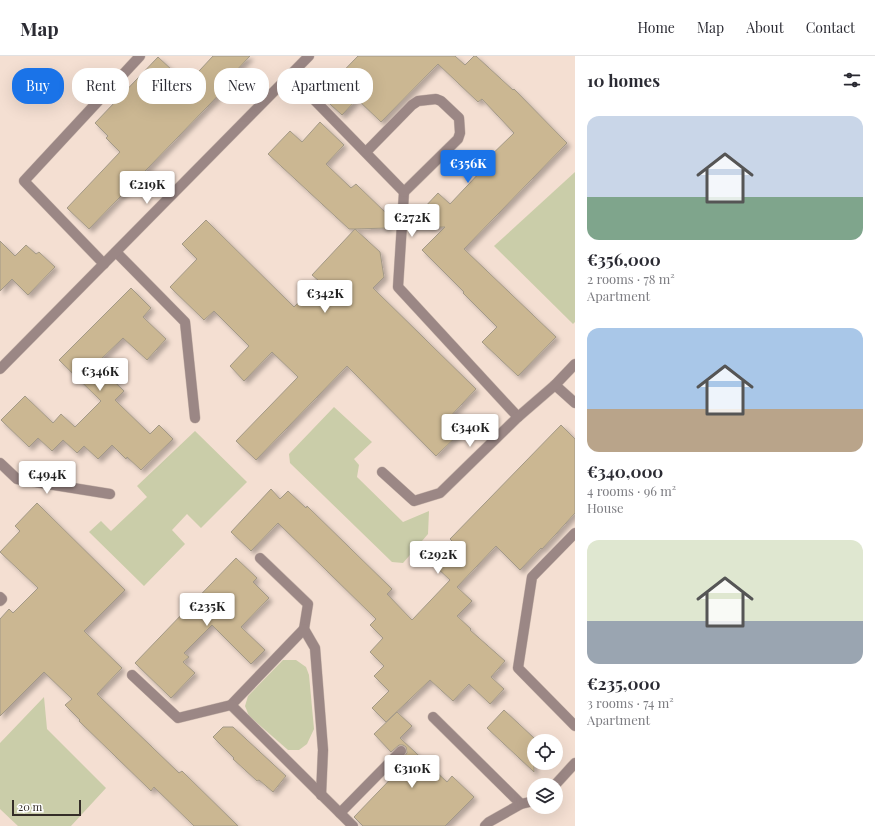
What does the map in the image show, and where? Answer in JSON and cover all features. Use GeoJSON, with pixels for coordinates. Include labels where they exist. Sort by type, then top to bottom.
{"type":"FeatureCollection","features":[{"type":"Feature","properties":{"kind":"street"},"geometry":{"type":"LineString","coordinates":[[104,264],[24,181],[140,56]]}},
{"type":"Feature","properties":{"kind":"street"},"geometry":{"type":"LineString","coordinates":[[299,68],[310,56]]}},
{"type":"Feature","properties":{"kind":"street"},"geometry":{"type":"LineString","coordinates":[[0,369],[277,90]]}},
{"type":"Feature","properties":{"kind":"street"},"geometry":{"type":"LineString","coordinates":[[366,152],[412,105],[418,101],[436,99],[441,101],[456,113],[459,118],[460,133],[458,139],[404,192],[398,287],[518,417]]}},
{"type":"Feature","properties":{"kind":"street"},"geometry":{"type":"LineString","coordinates":[[319,104],[404,192]]}},
{"type":"Feature","properties":{"kind":"street"},"geometry":{"type":"LineString","coordinates":[[116,252],[185,322],[195,418]]}},
{"type":"Feature","properties":{"kind":"street"},"geometry":{"type":"LineString","coordinates":[[382,472],[414,501],[440,492],[518,417],[555,385],[575,364]]}},
{"type":"Feature","properties":{"kind":"street"},"geometry":{"type":"LineString","coordinates":[[555,385],[575,403]]}},
{"type":"Feature","properties":{"kind":"street"},"geometry":{"type":"LineString","coordinates":[[0,463],[17,478],[110,494]]}},
{"type":"Feature","properties":{"kind":"street"},"geometry":{"type":"LineString","coordinates":[[575,533],[532,577],[518,668],[575,726]]}},
{"type":"Feature","properties":{"kind":"street"},"geometry":{"type":"LineString","coordinates":[[132,675],[178,718],[231,705],[304,629],[308,604],[260,558]]}},
{"type":"Feature","properties":{"kind":"street"},"geometry":{"type":"LineString","coordinates":[[0,597],[2,599],[0,601]]}},
{"type":"Feature","properties":{"kind":"street"},"geometry":{"type":"LineString","coordinates":[[304,629],[315,648],[323,750],[321,795]]}},
{"type":"Feature","properties":{"kind":"street"},"geometry":{"type":"LineString","coordinates":[[231,705],[353,826]]}},
{"type":"Feature","properties":{"kind":"street"},"geometry":{"type":"LineString","coordinates":[[433,717],[521,804]]}},
{"type":"Feature","properties":{"kind":"street"},"geometry":{"type":"LineString","coordinates":[[340,813],[401,751]]}},
{"type":"Feature","properties":{"kind":"street"},"geometry":{"type":"LineString","coordinates":[[561,778],[575,763]]}},
{"type":"Feature","properties":{"kind":"street"},"geometry":{"type":"LineString","coordinates":[[485,826],[489,822],[521,804],[527,803]]}},
{"type":"Feature","properties":{"kind":"green space"},"geometry":{"type":"Polygon","coordinates":[[[575,172],[575,322],[573,324],[494,246],[575,172]]]}},
{"type":"Feature","properties":{"kind":"green space"},"geometry":{"type":"Polygon","coordinates":[[[334,407],[372,442],[354,459],[359,465],[357,477],[403,522],[429,511],[428,534],[403,563],[392,562],[290,463],[289,454],[334,407]]]}},
{"type":"Feature","properties":{"kind":"green space"},"geometry":{"type":"Polygon","coordinates":[[[195,431],[247,482],[201,528],[187,514],[172,530],[185,544],[144,586],[89,532],[101,521],[111,531],[147,497],[137,486],[195,431]]]}},
{"type":"Feature","properties":{"kind":"green space"},"geometry":{"type":"Polygon","coordinates":[[[283,660],[296,660],[306,667],[309,675],[314,729],[307,744],[299,750],[288,750],[249,716],[245,706],[248,696],[283,660]]]}},
{"type":"Feature","properties":{"kind":"green space"},"geometry":{"type":"Polygon","coordinates":[[[44,697],[47,729],[106,788],[71,826],[18,826],[0,809],[0,743],[44,697]]]}},
{"type":"Feature","properties":{"kind":"building"},"geometry":{"type":"Polygon","coordinates":[[[213,56],[250,56],[239,68],[214,68],[214,100],[89,229],[67,208],[120,152],[106,138],[108,136],[95,123],[113,104],[129,104],[129,87],[137,79],[137,104],[206,104],[206,68],[202,68],[213,56]]]}},
{"type":"Feature","properties":{"kind":"building"},"geometry":{"type":"Polygon","coordinates":[[[358,56],[455,56],[465,65],[474,56],[476,56],[513,90],[514,89],[567,143],[464,249],[556,337],[518,376],[482,342],[497,327],[422,250],[445,227],[408,228],[408,225],[438,193],[450,204],[483,169],[480,166],[514,133],[482,99],[478,102],[438,64],[381,122],[362,104],[373,104],[373,68],[346,68],[358,56]]]}},
{"type":"Feature","properties":{"kind":"building"},"geometry":{"type":"Polygon","coordinates":[[[158,57],[170,68],[148,68],[158,57]]]}},
{"type":"Feature","properties":{"kind":"building"},"geometry":{"type":"Polygon","coordinates":[[[330,104],[352,104],[342,115],[330,104]]]}},
{"type":"Feature","properties":{"kind":"building"},"geometry":{"type":"Polygon","coordinates":[[[320,122],[344,145],[326,164],[351,188],[356,184],[387,214],[388,228],[349,229],[268,154],[290,131],[302,142],[320,122]]]}},
{"type":"Feature","properties":{"kind":"building"},"geometry":{"type":"Polygon","coordinates":[[[206,220],[294,307],[319,281],[312,275],[355,229],[380,252],[384,277],[373,288],[476,389],[447,420],[460,433],[436,456],[347,366],[256,460],[236,441],[298,377],[272,352],[244,381],[230,366],[249,346],[214,311],[204,320],[170,287],[197,259],[182,244],[206,220]]]}},
{"type":"Feature","properties":{"kind":"building"},"geometry":{"type":"Polygon","coordinates":[[[0,241],[15,256],[26,245],[36,254],[39,252],[55,267],[28,295],[12,279],[0,291],[0,241]]]}},
{"type":"Feature","properties":{"kind":"building"},"geometry":{"type":"Polygon","coordinates":[[[131,288],[151,308],[143,317],[166,339],[147,360],[123,338],[96,364],[124,391],[115,400],[150,434],[159,425],[173,439],[141,470],[127,457],[126,459],[112,445],[98,459],[84,446],[77,453],[63,440],[52,451],[38,438],[29,447],[1,420],[25,396],[53,423],[61,414],[75,427],[101,401],[59,360],[131,288]]]}},
{"type":"Feature","properties":{"kind":"building"},"geometry":{"type":"Polygon","coordinates":[[[561,425],[575,439],[575,513],[542,549],[541,548],[520,570],[496,546],[457,587],[472,601],[457,616],[471,629],[470,630],[505,661],[491,677],[504,689],[490,704],[469,684],[453,701],[430,680],[386,722],[372,708],[389,691],[374,676],[384,666],[370,652],[383,638],[370,625],[376,619],[278,523],[251,551],[231,532],[271,489],[280,499],[288,491],[306,508],[307,506],[392,589],[387,594],[412,620],[450,580],[435,566],[456,545],[450,539],[561,425]]]}},
{"type":"Feature","properties":{"kind":"building"},"geometry":{"type":"Polygon","coordinates":[[[37,503],[125,590],[84,631],[122,668],[97,694],[179,773],[182,771],[238,826],[194,826],[154,787],[151,791],[79,721],[80,720],[65,705],[72,699],[44,672],[0,716],[0,619],[9,609],[13,613],[38,588],[0,552],[20,531],[15,526],[37,503]]]}},
{"type":"Feature","properties":{"kind":"building"},"geometry":{"type":"Polygon","coordinates":[[[236,558],[257,578],[253,582],[269,598],[241,627],[265,650],[251,664],[212,625],[184,653],[189,657],[183,662],[195,673],[171,698],[135,663],[236,558]]]}},
{"type":"Feature","properties":{"kind":"building"},"geometry":{"type":"Polygon","coordinates":[[[504,710],[530,734],[527,734],[527,765],[487,728],[504,710]]]}},
{"type":"Feature","properties":{"kind":"building"},"geometry":{"type":"Polygon","coordinates":[[[397,712],[412,726],[400,738],[447,782],[452,776],[474,797],[445,826],[363,826],[354,817],[404,765],[400,761],[407,753],[406,747],[399,745],[391,752],[374,734],[397,712]]]}},
{"type":"Feature","properties":{"kind":"building"},"geometry":{"type":"Polygon","coordinates":[[[223,727],[233,727],[286,776],[273,792],[259,780],[257,781],[233,759],[234,758],[213,737],[223,727]]]}}]}
